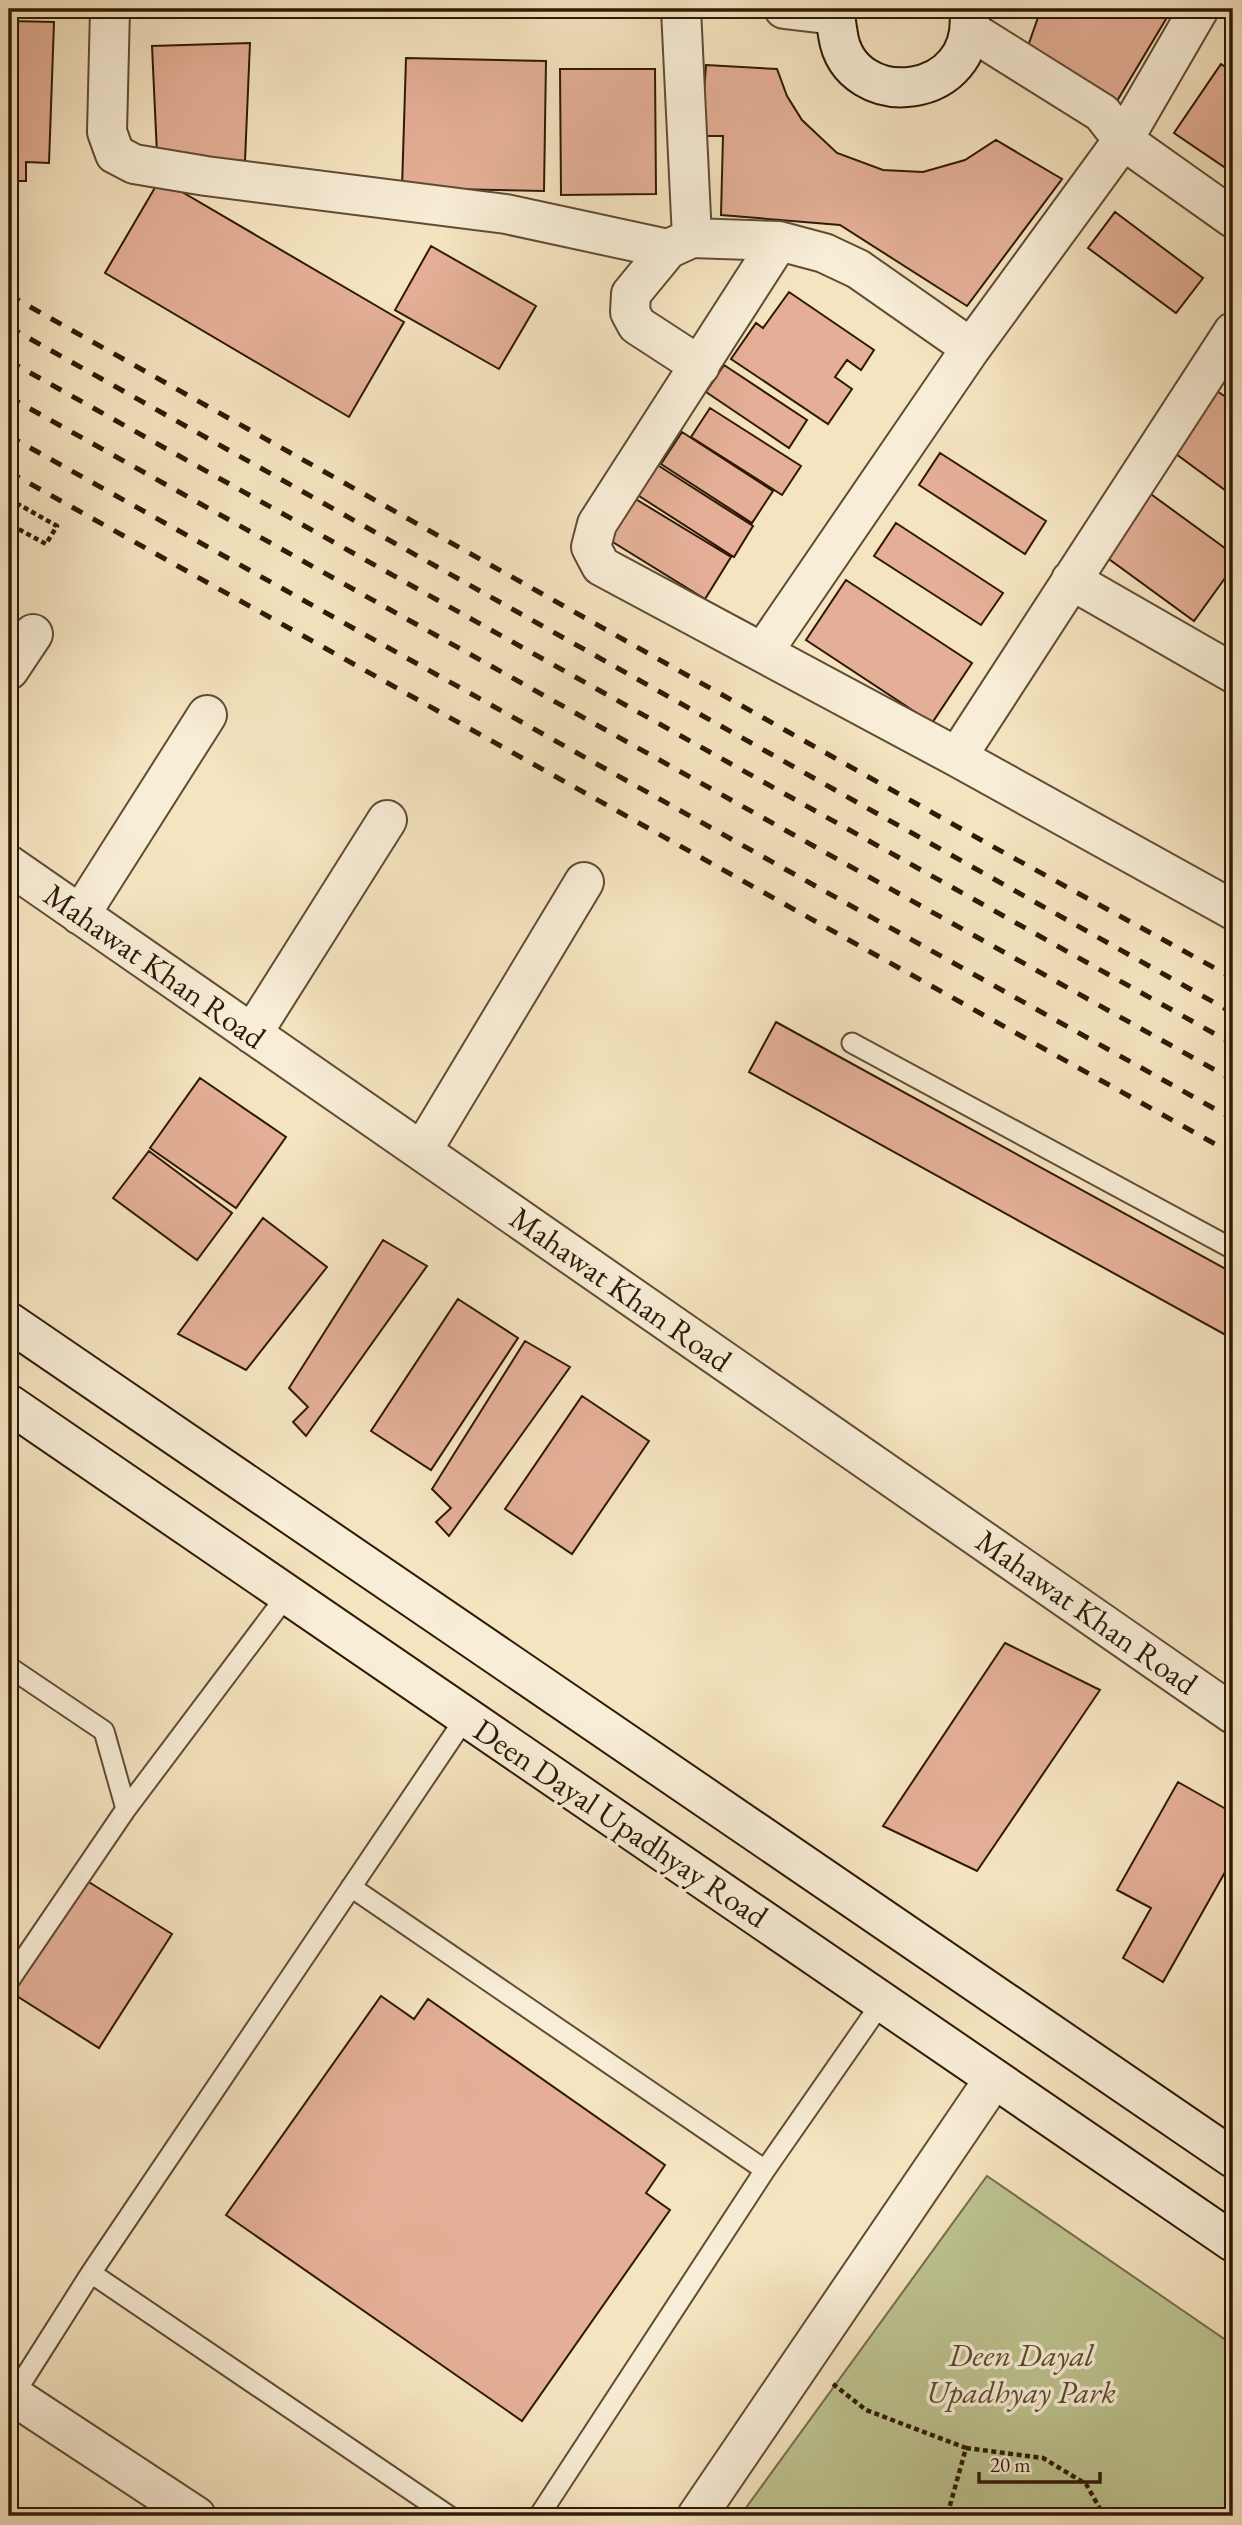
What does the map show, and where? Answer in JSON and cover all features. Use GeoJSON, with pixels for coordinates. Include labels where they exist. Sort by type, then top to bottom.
{"type":"FeatureCollection","features":[{"type":"Feature","properties":{"kind":"street"},"geometry":{"type":"LineString","coordinates":[[110,9],[107,132],[116,154],[134,164],[206,176],[506,214],[680,243],[779,241],[824,253],[858,269],[971,348]]}},
{"type":"Feature","properties":{"kind":"street"},"geometry":{"type":"LineString","coordinates":[[681,9],[680,243],[631,294],[630,312],[637,325],[700,366]]}},
{"type":"Feature","properties":{"kind":"street"},"geometry":{"type":"LineString","coordinates":[[784,9],[836,12],[840,46],[855,69],[874,82],[900,89],[926,85],[950,70],[967,32],[1102,113],[1123,140],[1233,218]]}},
{"type":"Feature","properties":{"kind":"street"},"geometry":{"type":"LineString","coordinates":[[763,652],[971,348],[1123,140],[1199,9]]}},
{"type":"Feature","properties":{"kind":"street"},"geometry":{"type":"LineString","coordinates":[[779,241],[597,524],[591,547],[600,566],[957,757],[1233,911]]}},
{"type":"Feature","properties":{"kind":"street"},"geometry":{"type":"LineString","coordinates":[[957,757],[1233,332]]}},
{"type":"Feature","properties":{"kind":"street"},"geometry":{"type":"LineString","coordinates":[[1071,580],[1233,673]]}},
{"type":"Feature","properties":{"kind":"street"},"geometry":{"type":"LineString","coordinates":[[9,670],[33,634]]}},
{"type":"Feature","properties":{"kind":"street"},"geometry":{"type":"LineString","coordinates":[[80,915],[207,715]]}},
{"type":"Feature","properties":{"kind":"street"},"geometry":{"type":"LineString","coordinates":[[252,1034],[387,820]]}},
{"type":"Feature","properties":{"kind":"street","name":"Mahawat Khan Road"},"geometry":{"type":"LineString","coordinates":[[9,865],[1233,1714]]}},
{"type":"Feature","properties":{"kind":"street"},"geometry":{"type":"LineString","coordinates":[[422,1151],[584,882]]}},
{"type":"Feature","properties":{"kind":"street"},"geometry":{"type":"LineString","coordinates":[[9,1322],[1233,2158]]}},
{"type":"Feature","properties":{"kind":"street","name":"Deen Dayal Upadhyay Road"},"geometry":{"type":"LineString","coordinates":[[9,1404],[1233,2242]]}},
{"type":"Feature","properties":{"kind":"street"},"geometry":{"type":"LineString","coordinates":[[697,2516],[994,2079]]}},
{"type":"Feature","properties":{"kind":"street"},"geometry":{"type":"LineString","coordinates":[[11,2395],[196,2516]]}},
{"type":"Feature","properties":{"kind":"lane"},"geometry":{"type":"LineString","coordinates":[[852,1043],[1233,1249]]}},
{"type":"Feature","properties":{"kind":"lane"},"geometry":{"type":"LineString","coordinates":[[9,1981],[126,1809],[287,1595]]}},
{"type":"Feature","properties":{"kind":"lane"},"geometry":{"type":"LineString","coordinates":[[9,1667],[104,1731],[126,1809]]}},
{"type":"Feature","properties":{"kind":"lane"},"geometry":{"type":"LineString","coordinates":[[11,2395],[466,1717]]}},
{"type":"Feature","properties":{"kind":"lane"},"geometry":{"type":"LineString","coordinates":[[351,1887],[765,2170]]}},
{"type":"Feature","properties":{"kind":"lane"},"geometry":{"type":"LineString","coordinates":[[538,2516],[765,2170],[881,2002]]}},
{"type":"Feature","properties":{"kind":"lane"},"geometry":{"type":"LineString","coordinates":[[91,2273],[449,2516]]}},
{"type":"Feature","properties":{"kind":"path"},"geometry":{"type":"LineString","coordinates":[[9,499],[57,526],[46,544],[9,524]]}},
{"type":"Feature","properties":{"kind":"path"},"geometry":{"type":"LineString","coordinates":[[802,2361],[866,2410],[966,2448],[1043,2458],[1086,2484],[1104,2516]]}},
{"type":"Feature","properties":{"kind":"path"},"geometry":{"type":"LineString","coordinates":[[947,2516],[966,2448]]}},
{"type":"Feature","properties":{"kind":"green space","name":"Deen Dayal Upadhyay Park"},"geometry":{"type":"Polygon","coordinates":[[[987,2176],[1233,2345],[1233,2516],[740,2516],[987,2176]]]}},
{"type":"Feature","properties":{"kind":"building"},"geometry":{"type":"Polygon","coordinates":[[[1041,9],[1172,9],[1117,101],[1028,46],[1041,9]]]}},
{"type":"Feature","properties":{"kind":"building"},"geometry":{"type":"Polygon","coordinates":[[[9,21],[54,22],[49,163],[26,162],[26,181],[9,181],[9,21]]]}},
{"type":"Feature","properties":{"kind":"building"},"geometry":{"type":"Polygon","coordinates":[[[250,43],[245,161],[157,154],[152,46],[250,43]]]}},
{"type":"Feature","properties":{"kind":"building"},"geometry":{"type":"Polygon","coordinates":[[[406,58],[546,61],[544,191],[402,188],[406,58]]]}},
{"type":"Feature","properties":{"kind":"building"},"geometry":{"type":"Polygon","coordinates":[[[1221,64],[1233,72],[1233,173],[1174,133],[1221,64]]]}},
{"type":"Feature","properties":{"kind":"building"},"geometry":{"type":"Polygon","coordinates":[[[706,65],[777,69],[787,96],[802,120],[837,153],[883,170],[923,172],[965,160],[996,140],[1062,179],[967,306],[840,225],[721,215],[723,136],[701,136],[706,65]]]}},
{"type":"Feature","properties":{"kind":"building"},"geometry":{"type":"Polygon","coordinates":[[[560,69],[655,69],[656,194],[561,195],[560,69]]]}},
{"type":"Feature","properties":{"kind":"building"},"geometry":{"type":"Polygon","coordinates":[[[160,179],[404,322],[349,417],[105,273],[160,179]]]}},
{"type":"Feature","properties":{"kind":"building"},"geometry":{"type":"Polygon","coordinates":[[[1115,212],[1203,278],[1176,313],[1088,248],[1115,212]]]}},
{"type":"Feature","properties":{"kind":"building"},"geometry":{"type":"Polygon","coordinates":[[[431,246],[536,306],[499,369],[395,310],[431,246]]]}},
{"type":"Feature","properties":{"kind":"building"},"geometry":{"type":"Polygon","coordinates":[[[789,292],[874,350],[861,370],[847,360],[835,377],[852,389],[828,424],[731,359],[756,323],[763,328],[789,292]]]}},
{"type":"Feature","properties":{"kind":"building"},"geometry":{"type":"Polygon","coordinates":[[[724,365],[807,420],[789,448],[706,392],[724,365]]]}},
{"type":"Feature","properties":{"kind":"building"},"geometry":{"type":"Polygon","coordinates":[[[1217,391],[1233,402],[1233,496],[1172,451],[1217,391]]]}},
{"type":"Feature","properties":{"kind":"building"},"geometry":{"type":"Polygon","coordinates":[[[710,408],[801,466],[782,495],[691,437],[710,408]]]}},
{"type":"Feature","properties":{"kind":"building"},"geometry":{"type":"Polygon","coordinates":[[[682,432],[773,491],[752,523],[661,464],[682,432]]]}},
{"type":"Feature","properties":{"kind":"building"},"geometry":{"type":"Polygon","coordinates":[[[940,453],[1046,521],[1025,554],[919,485],[940,453]]]}},
{"type":"Feature","properties":{"kind":"building"},"geometry":{"type":"Polygon","coordinates":[[[645,457],[753,526],[734,557],[625,487],[645,457]]]}},
{"type":"Feature","properties":{"kind":"building"},"geometry":{"type":"Polygon","coordinates":[[[1148,492],[1233,554],[1233,567],[1194,621],[1102,554],[1148,492]]]}},
{"type":"Feature","properties":{"kind":"building"},"geometry":{"type":"Polygon","coordinates":[[[629,495],[731,557],[705,599],[603,536],[629,495]]]}},
{"type":"Feature","properties":{"kind":"building"},"geometry":{"type":"Polygon","coordinates":[[[896,523],[1003,593],[981,625],[874,556],[896,523]]]}},
{"type":"Feature","properties":{"kind":"building"},"geometry":{"type":"Polygon","coordinates":[[[846,580],[972,663],[932,723],[806,640],[846,580]]]}},
{"type":"Feature","properties":{"kind":"building"},"geometry":{"type":"Polygon","coordinates":[[[776,1022],[1233,1273],[1233,1339],[749,1072],[776,1022]]]}},
{"type":"Feature","properties":{"kind":"building"},"geometry":{"type":"Polygon","coordinates":[[[200,1078],[286,1137],[236,1208],[150,1148],[200,1078]]]}},
{"type":"Feature","properties":{"kind":"building"},"geometry":{"type":"Polygon","coordinates":[[[149,1151],[232,1213],[197,1260],[113,1198],[149,1151]]]}},
{"type":"Feature","properties":{"kind":"building"},"geometry":{"type":"Polygon","coordinates":[[[263,1218],[327,1267],[246,1370],[178,1334],[263,1218]]]}},
{"type":"Feature","properties":{"kind":"building"},"geometry":{"type":"Polygon","coordinates":[[[383,1240],[427,1266],[306,1436],[293,1422],[308,1407],[289,1388],[383,1240]]]}},
{"type":"Feature","properties":{"kind":"building"},"geometry":{"type":"Polygon","coordinates":[[[458,1299],[518,1338],[431,1470],[371,1431],[458,1299]]]}},
{"type":"Feature","properties":{"kind":"building"},"geometry":{"type":"Polygon","coordinates":[[[525,1341],[570,1367],[449,1536],[436,1522],[451,1508],[432,1489],[525,1341]]]}},
{"type":"Feature","properties":{"kind":"building"},"geometry":{"type":"Polygon","coordinates":[[[582,1396],[649,1441],[572,1554],[505,1509],[582,1396]]]}},
{"type":"Feature","properties":{"kind":"building"},"geometry":{"type":"Polygon","coordinates":[[[1005,1643],[1100,1690],[977,1871],[883,1826],[1005,1643]]]}},
{"type":"Feature","properties":{"kind":"building"},"geometry":{"type":"Polygon","coordinates":[[[9,1770],[18,1777],[9,1791],[9,1770]]]}},
{"type":"Feature","properties":{"kind":"building"},"geometry":{"type":"Polygon","coordinates":[[[1178,1782],[1233,1813],[1233,1858],[1163,1982],[1123,1958],[1151,1908],[1117,1890],[1178,1782]]]}},
{"type":"Feature","properties":{"kind":"building"},"geometry":{"type":"Polygon","coordinates":[[[84,1879],[172,1934],[99,2048],[12,1993],[84,1879]]]}},
{"type":"Feature","properties":{"kind":"building"},"geometry":{"type":"Polygon","coordinates":[[[381,1996],[414,2019],[428,1999],[665,2165],[646,2193],[670,2210],[522,2421],[226,2215],[381,1996]]]}},
{"type":"Feature","properties":{"kind":"railway"},"geometry":{"type":"LineString","coordinates":[[9,295],[990,845],[1233,978]]}},
{"type":"Feature","properties":{"kind":"railway"},"geometry":{"type":"LineString","coordinates":[[9,327],[1233,1013]]}},
{"type":"Feature","properties":{"kind":"railway"},"geometry":{"type":"LineString","coordinates":[[9,361],[1233,1044]]}},
{"type":"Feature","properties":{"kind":"railway"},"geometry":{"type":"LineString","coordinates":[[9,397],[1233,1080]]}},
{"type":"Feature","properties":{"kind":"railway"},"geometry":{"type":"LineString","coordinates":[[9,436],[1233,1119]]}},
{"type":"Feature","properties":{"kind":"railway"},"geometry":{"type":"LineString","coordinates":[[9,472],[1233,1154]]}}]}
